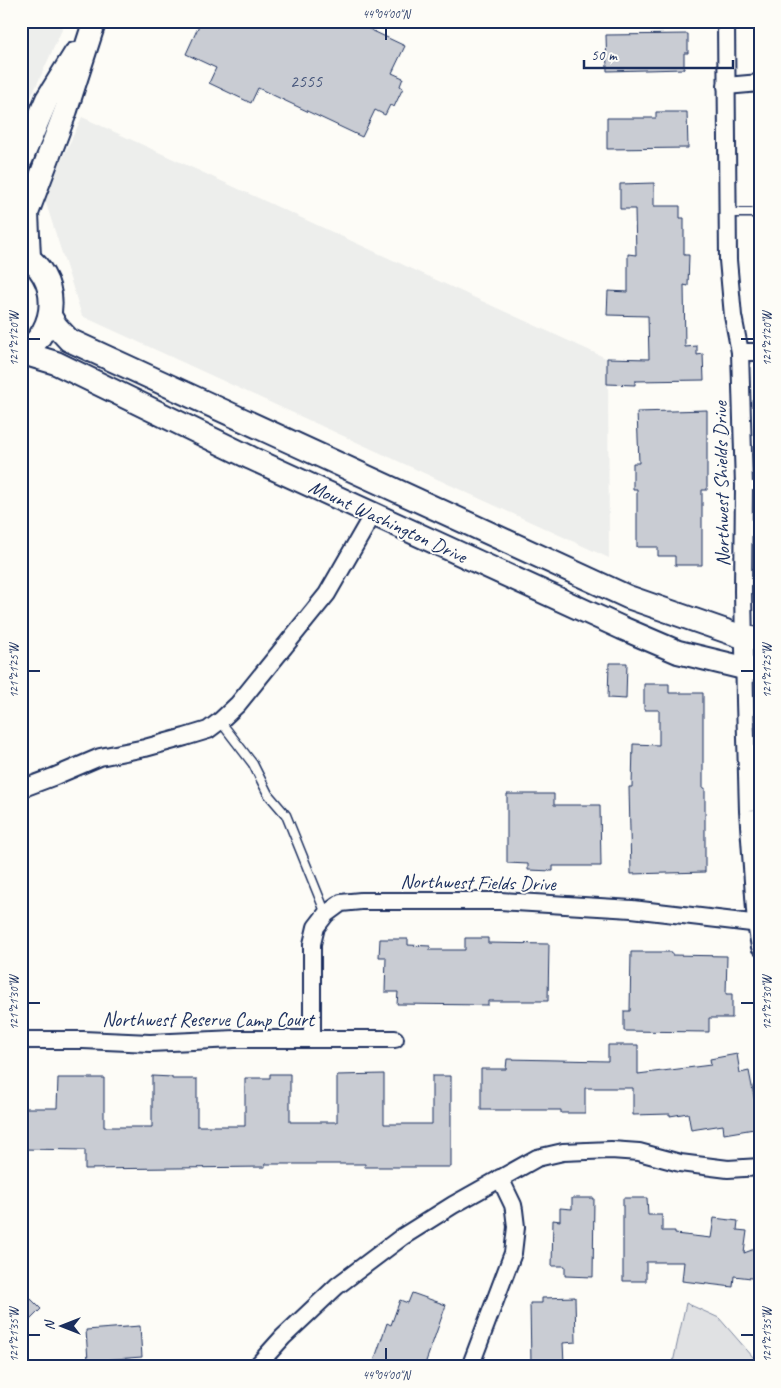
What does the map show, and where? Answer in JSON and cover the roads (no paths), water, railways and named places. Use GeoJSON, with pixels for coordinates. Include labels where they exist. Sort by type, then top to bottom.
{"type":"FeatureCollection","features":[{"type":"Feature","properties":{"kind":"main road"},"geometry":{"type":"LineString","coordinates":[[21,160],[47,99],[94,24]]}},
{"type":"Feature","properties":{"kind":"main road"},"geometry":{"type":"LineString","coordinates":[[22,354],[35,343],[44,331],[50,316],[51,300],[48,284],[40,269],[25,255],[26,213],[66,110],[94,24]]}},
{"type":"Feature","properties":{"kind":"main road","name":"Mount Washington Drive"},"geometry":{"type":"LineString","coordinates":[[50,316],[56,326],[69,340],[628,597],[752,638]]}},
{"type":"Feature","properties":{"kind":"main road","name":"Mount Washington Drive"},"geometry":{"type":"LineString","coordinates":[[22,354],[56,363],[251,458],[678,652],[752,669]]}},
{"type":"Feature","properties":{"kind":"street","name":"Northwest Shields Drive"},"geometry":{"type":"LineString","coordinates":[[726,21],[728,260],[732,316],[740,352],[752,486],[751,811],[760,947]]}},
{"type":"Feature","properties":{"kind":"street"},"geometry":{"type":"LineString","coordinates":[[726,86],[760,83]]}},
{"type":"Feature","properties":{"kind":"street"},"geometry":{"type":"LineString","coordinates":[[740,352],[760,352]]}},
{"type":"Feature","properties":{"kind":"street"},"geometry":{"type":"LineString","coordinates":[[21,789],[100,757],[185,738],[208,730],[220,722],[238,704],[327,594],[373,514]]}},
{"type":"Feature","properties":{"kind":"street","name":"Northwest Fields Drive"},"geometry":{"type":"LineString","coordinates":[[326,914],[341,903],[361,901],[500,901],[632,910],[758,924]]}},
{"type":"Feature","properties":{"kind":"street"},"geometry":{"type":"LineString","coordinates":[[312,1039],[312,944],[316,927],[326,914]]}},
{"type":"Feature","properties":{"kind":"street","name":"Northwest Reserve Camp Court"},"geometry":{"type":"LineString","coordinates":[[21,1040],[150,1043],[235,1039],[395,1039]]}},
{"type":"Feature","properties":{"kind":"street"},"geometry":{"type":"LineString","coordinates":[[256,1367],[283,1337],[337,1286],[402,1238],[500,1178],[537,1158],[563,1152],[611,1150],[639,1152],[680,1163],[728,1169],[760,1167]]}},
{"type":"Feature","properties":{"kind":"street"},"geometry":{"type":"LineString","coordinates":[[470,1367],[513,1254],[516,1227],[514,1210],[500,1178]]}},
{"type":"Feature","properties":{"kind":"lane"},"geometry":{"type":"LineString","coordinates":[[728,213],[760,213]]}},
{"type":"Feature","properties":{"kind":"lane"},"geometry":{"type":"LineString","coordinates":[[220,722],[253,764],[268,794],[286,815],[326,914]]}}]}
